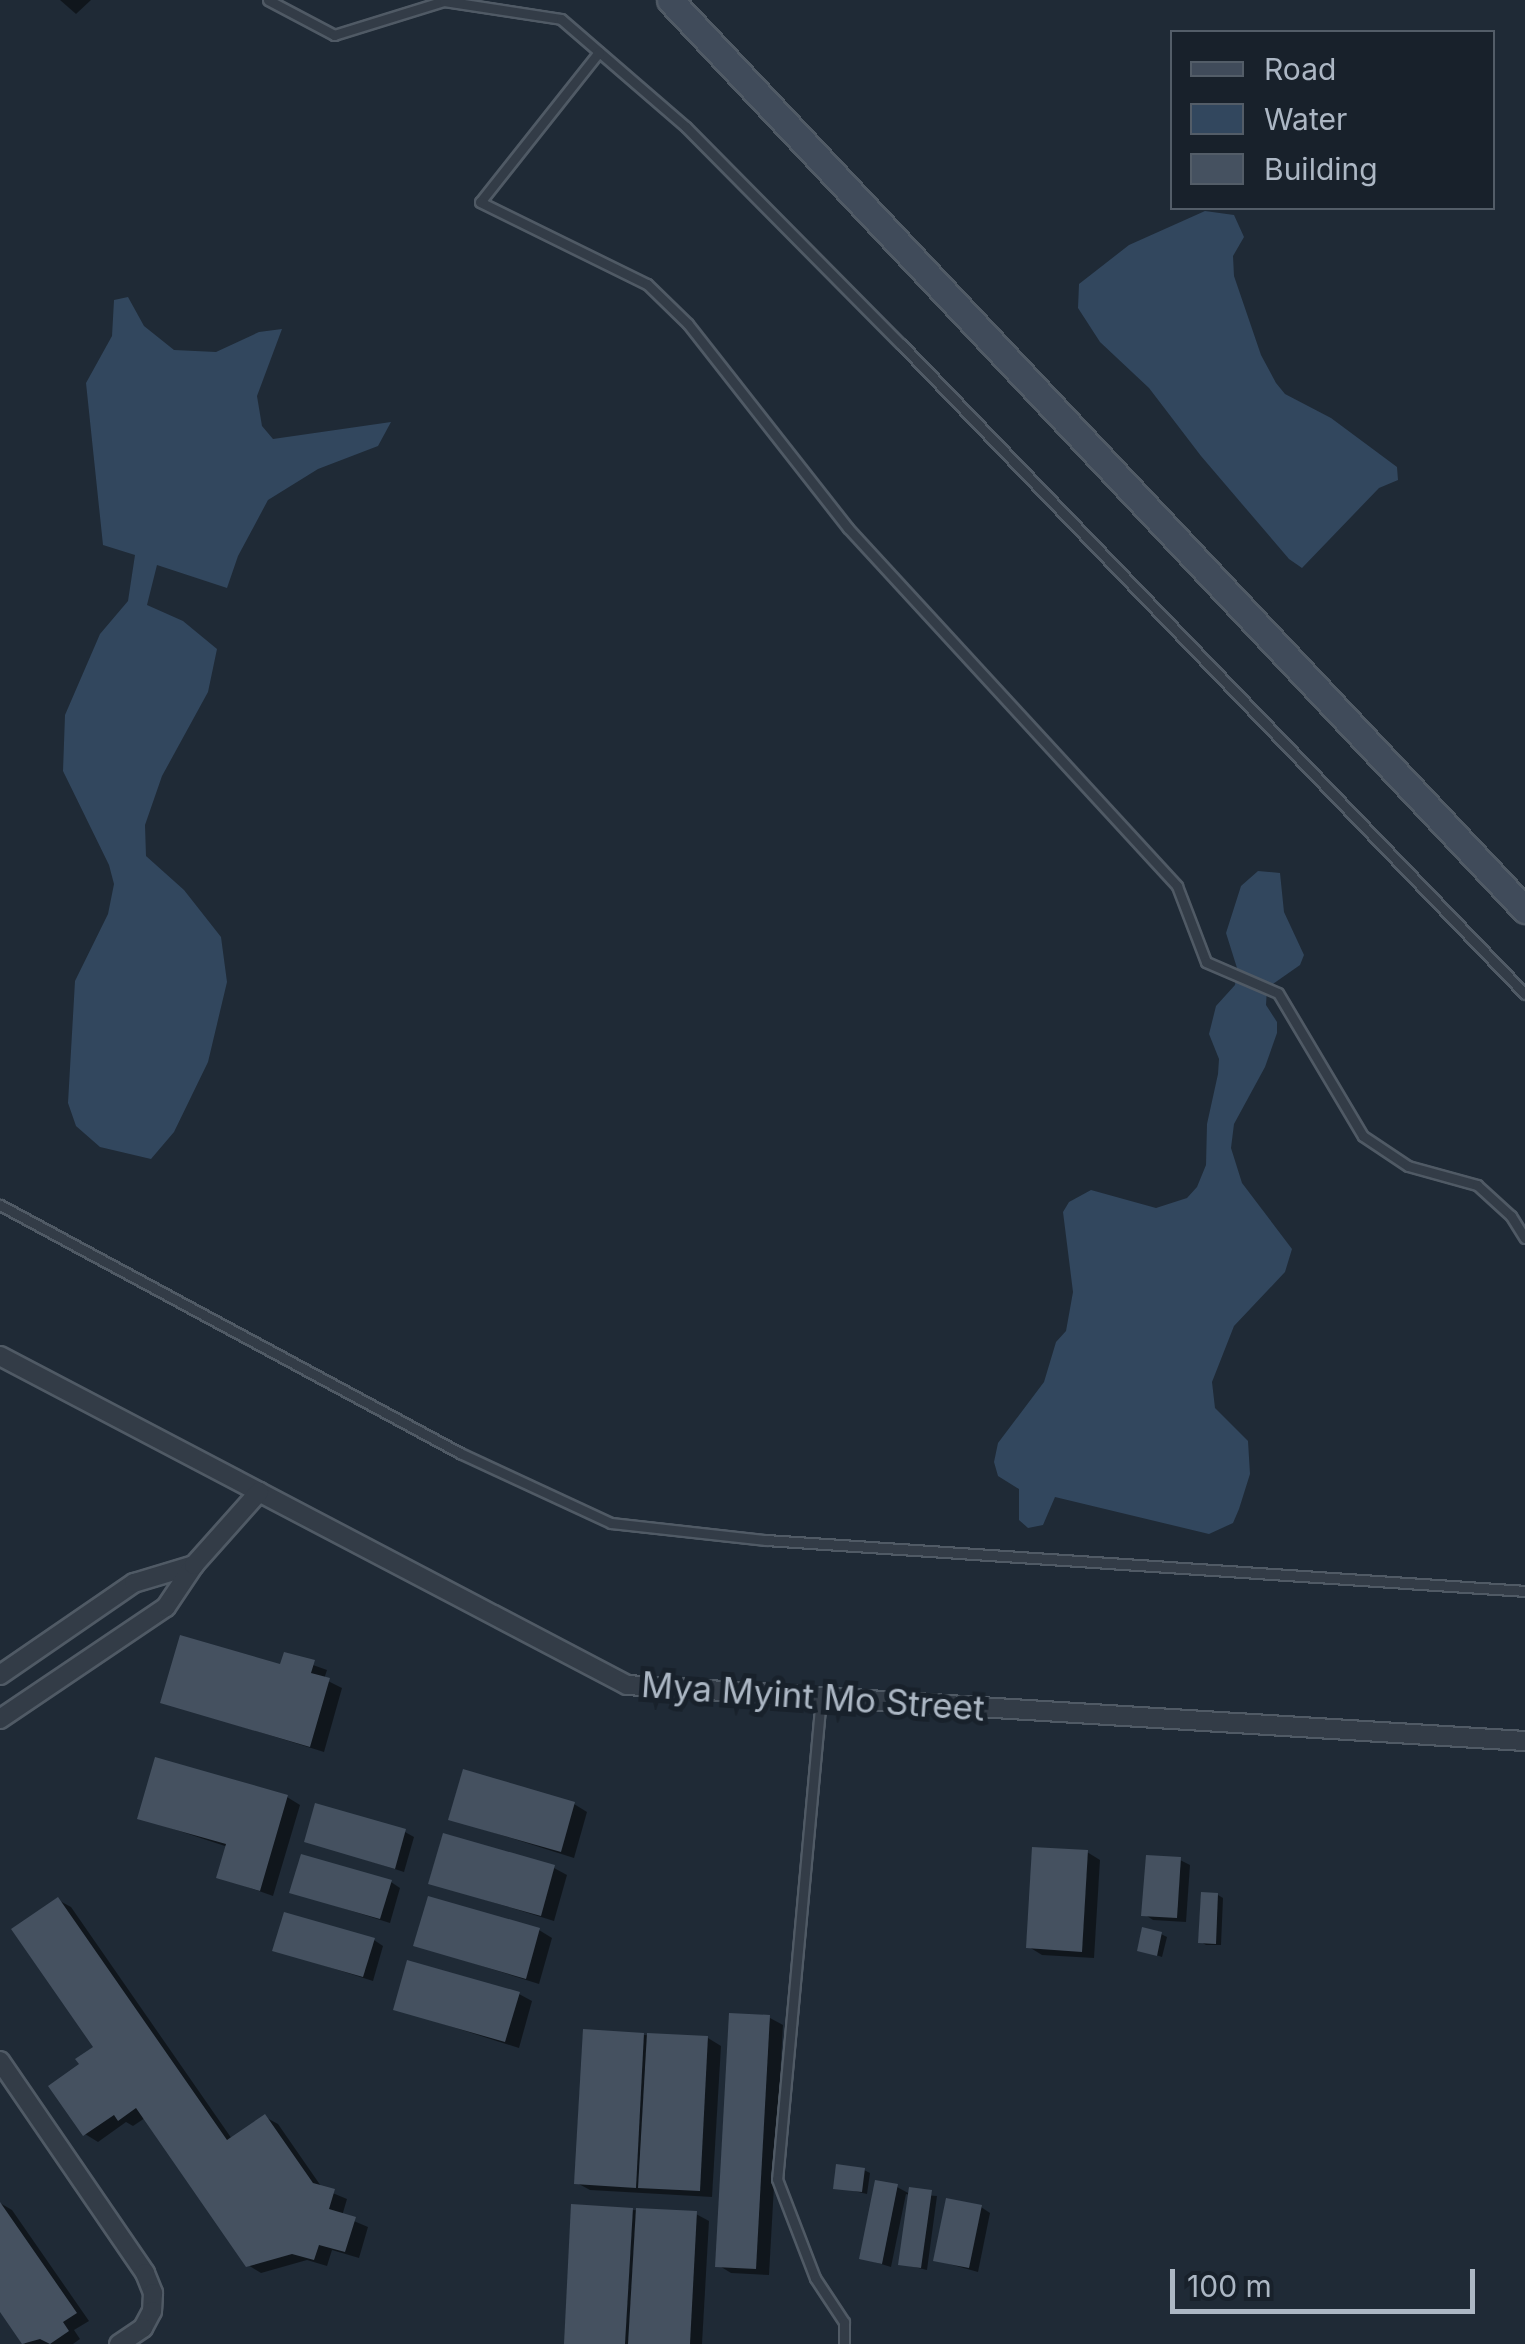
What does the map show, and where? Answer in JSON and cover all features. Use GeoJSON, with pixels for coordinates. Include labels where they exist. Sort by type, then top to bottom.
{"type":"FeatureCollection","features":[{"type":"Feature","properties":{"kind":"main road"},"geometry":{"type":"LineString","coordinates":[[670,0],[1525,910]]}},
{"type":"Feature","properties":{"kind":"street","name":"Mya Myint Mo Street"},"geometry":{"type":"LineString","coordinates":[[0,1356],[627,1685],[1525,1741]]}},
{"type":"Feature","properties":{"kind":"street"},"geometry":{"type":"LineString","coordinates":[[0,1719],[166,1607],[194,1564],[259,1492]]}},
{"type":"Feature","properties":{"kind":"street"},"geometry":{"type":"LineString","coordinates":[[0,1675],[134,1583],[194,1564]]}},
{"type":"Feature","properties":{"kind":"street"},"geometry":{"type":"LineString","coordinates":[[0,2061],[145,2273],[153,2293],[152,2310],[143,2328],[120,2344]]}},
{"type":"Feature","properties":{"kind":"lane"},"geometry":{"type":"LineString","coordinates":[[268,0],[334,35],[444,1],[561,19],[686,127],[901,344],[1525,994]]}},
{"type":"Feature","properties":{"kind":"lane"},"geometry":{"type":"LineString","coordinates":[[599,52],[480,202],[647,284],[688,324],[848,528],[1177,886],[1206,962],[1278,992],[1363,1136],[1408,1166],[1477,1186],[1511,1216],[1525,1238]]}},
{"type":"Feature","properties":{"kind":"lane"},"geometry":{"type":"LineString","coordinates":[[0,1205],[460,1453],[611,1523],[766,1540],[1525,1591]]}},
{"type":"Feature","properties":{"kind":"lane"},"geometry":{"type":"LineString","coordinates":[[821,1697],[776,2179],[815,2278],[844,2322],[844,2344]]}},
{"type":"Feature","properties":{"kind":"water"},"geometry":{"type":"Polygon","coordinates":[[[1205,211],[1234,215],[1244,237],[1233,256],[1234,276],[1261,355],[1276,383],[1285,394],[1331,418],[1397,467],[1398,480],[1379,488],[1302,568],[1289,559],[1201,456],[1149,388],[1100,342],[1078,308],[1079,284],[1129,245],[1205,211]]]}},
{"type":"Feature","properties":{"kind":"water"},"geometry":{"type":"Polygon","coordinates":[[[128,297],[144,326],[174,350],[216,352],[259,332],[282,329],[257,396],[262,426],[273,439],[391,422],[378,446],[318,469],[268,500],[238,556],[227,588],[157,565],[147,605],[183,621],[217,649],[208,692],[162,776],[145,825],[146,856],[184,890],[221,937],[227,982],[208,1062],[174,1132],[151,1159],[100,1147],[76,1126],[68,1103],[75,981],[108,914],[114,884],[109,865],[63,771],[65,715],[100,634],[128,601],[135,555],[103,545],[86,383],[112,336],[114,300],[128,297]]]}},
{"type":"Feature","properties":{"kind":"water"},"geometry":{"type":"Polygon","coordinates":[[[1258,871],[1280,873],[1284,912],[1304,955],[1300,965],[1267,988],[1266,1005],[1277,1022],[1277,1033],[1265,1067],[1234,1124],[1231,1148],[1242,1183],[1292,1249],[1285,1272],[1234,1326],[1212,1382],[1215,1408],[1248,1441],[1250,1474],[1239,1509],[1233,1523],[1209,1534],[1055,1497],[1043,1525],[1028,1528],[1019,1520],[1019,1489],[998,1476],[994,1462],[998,1443],[1044,1382],[1056,1342],[1066,1331],[1073,1292],[1063,1212],[1069,1202],[1091,1190],[1156,1208],[1187,1198],[1197,1187],[1206,1165],[1207,1124],[1218,1074],[1219,1059],[1209,1034],[1216,1006],[1235,985],[1237,968],[1226,933],[1241,886],[1258,871]]]}},
{"type":"Feature","properties":{"kind":"building"},"geometry":{"type":"Polygon","coordinates":[[[180,1635],[280,1664],[284,1652],[315,1660],[311,1673],[330,1678],[310,1747],[160,1703],[180,1635]]]}},
{"type":"Feature","properties":{"kind":"building"},"geometry":{"type":"Polygon","coordinates":[[[155,1757],[288,1795],[260,1891],[216,1878],[226,1844],[137,1819],[155,1757]]]}},
{"type":"Feature","properties":{"kind":"building"},"geometry":{"type":"Polygon","coordinates":[[[463,1769],[575,1802],[561,1852],[448,1820],[463,1769]]]}},
{"type":"Feature","properties":{"kind":"building"},"geometry":{"type":"Polygon","coordinates":[[[315,1803],[406,1829],[395,1869],[304,1842],[315,1803]]]}},
{"type":"Feature","properties":{"kind":"building"},"geometry":{"type":"Polygon","coordinates":[[[443,1833],[555,1865],[541,1916],[428,1884],[443,1833]]]}},
{"type":"Feature","properties":{"kind":"building"},"geometry":{"type":"Polygon","coordinates":[[[1032,1847],[1088,1850],[1082,1952],[1026,1948],[1032,1847]]]}},
{"type":"Feature","properties":{"kind":"building"},"geometry":{"type":"Polygon","coordinates":[[[301,1854],[392,1880],[380,1919],[289,1893],[301,1854]]]}},
{"type":"Feature","properties":{"kind":"building"},"geometry":{"type":"Polygon","coordinates":[[[1146,1855],[1181,1857],[1177,1918],[1141,1916],[1146,1855]]]}},
{"type":"Feature","properties":{"kind":"building"},"geometry":{"type":"Polygon","coordinates":[[[1201,1892],[1218,1893],[1216,1944],[1198,1943],[1201,1892]]]}},
{"type":"Feature","properties":{"kind":"building"},"geometry":{"type":"Polygon","coordinates":[[[428,1896],[540,1928],[526,1979],[413,1946],[428,1896]]]}},
{"type":"Feature","properties":{"kind":"building"},"geometry":{"type":"Polygon","coordinates":[[[58,1897],[227,2140],[265,2114],[313,2183],[335,2189],[329,2209],[356,2217],[345,2252],[319,2245],[314,2260],[292,2254],[246,2267],[136,2108],[118,2121],[114,2115],[83,2136],[48,2086],[79,2064],[75,2059],[93,2047],[11,1929],[58,1897]]]}},
{"type":"Feature","properties":{"kind":"building"},"geometry":{"type":"Polygon","coordinates":[[[284,1912],[375,1938],[363,1977],[272,1951],[284,1912]]]}},
{"type":"Feature","properties":{"kind":"building"},"geometry":{"type":"Polygon","coordinates":[[[1142,1927],[1162,1932],[1157,1956],[1137,1951],[1142,1927]]]}},
{"type":"Feature","properties":{"kind":"building"},"geometry":{"type":"Polygon","coordinates":[[[407,1960],[520,1992],[505,2042],[393,2010],[407,1960]]]}},
{"type":"Feature","properties":{"kind":"building"},"geometry":{"type":"Polygon","coordinates":[[[729,2013],[770,2015],[756,2269],[715,2267],[729,2013]]]}},
{"type":"Feature","properties":{"kind":"building"},"geometry":{"type":"Polygon","coordinates":[[[583,2029],[644,2033],[636,2188],[574,2184],[583,2029]]]}},
{"type":"Feature","properties":{"kind":"building"},"geometry":{"type":"Polygon","coordinates":[[[647,2033],[708,2036],[700,2191],[638,2188],[647,2033]]]}},
{"type":"Feature","properties":{"kind":"building"},"geometry":{"type":"Polygon","coordinates":[[[836,2164],[865,2168],[862,2192],[833,2189],[836,2164]]]}},
{"type":"Feature","properties":{"kind":"building"},"geometry":{"type":"Polygon","coordinates":[[[875,2180],[898,2184],[882,2264],[859,2259],[875,2180]]]}},
{"type":"Feature","properties":{"kind":"building"},"geometry":{"type":"Polygon","coordinates":[[[909,2187],[932,2190],[921,2268],[898,2265],[909,2187]]]}},
{"type":"Feature","properties":{"kind":"building"},"geometry":{"type":"Polygon","coordinates":[[[946,2198],[982,2205],[969,2268],[933,2261],[946,2198]]]}},
{"type":"Feature","properties":{"kind":"building"},"geometry":{"type":"Polygon","coordinates":[[[0,2202],[77,2313],[63,2322],[69,2331],[50,2344],[40,2339],[22,2344],[0,2312],[0,2202]]]}},
{"type":"Feature","properties":{"kind":"building"},"geometry":{"type":"Polygon","coordinates":[[[571,2204],[633,2208],[625,2344],[564,2344],[571,2204]]]}},
{"type":"Feature","properties":{"kind":"building"},"geometry":{"type":"Polygon","coordinates":[[[636,2208],[697,2211],[690,2344],[628,2344],[636,2208]]]}}]}
